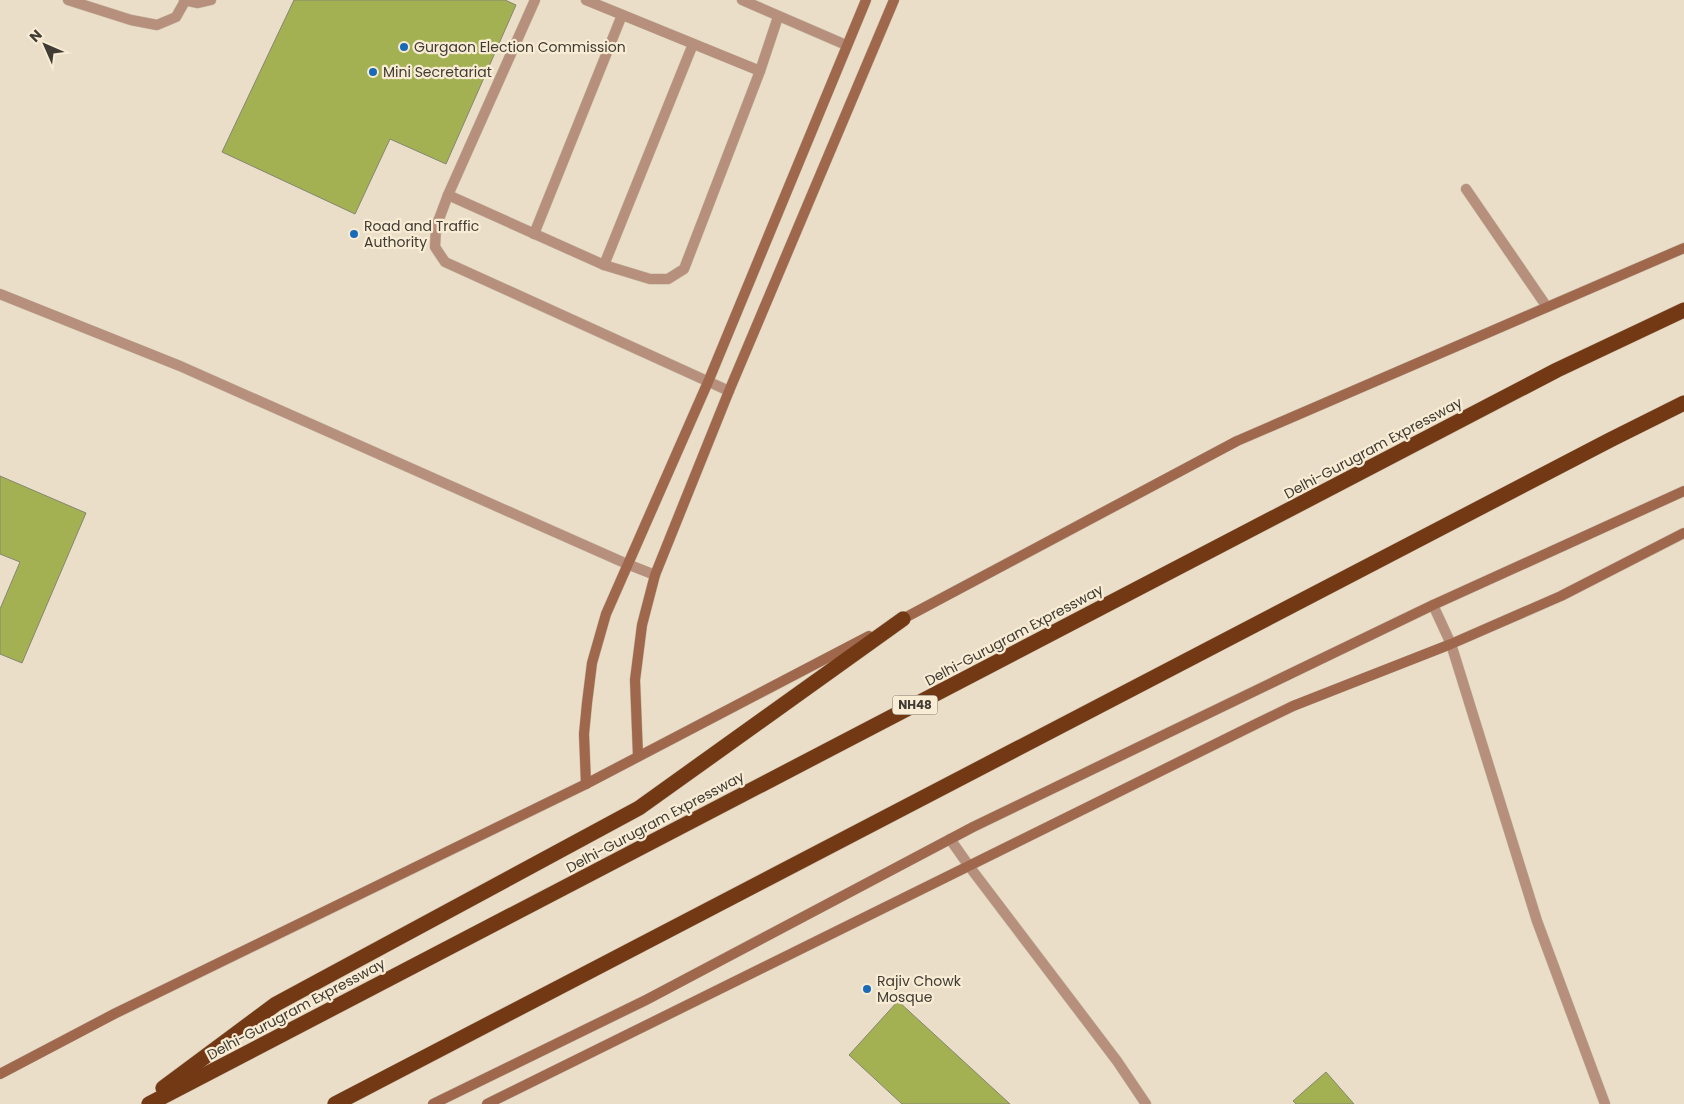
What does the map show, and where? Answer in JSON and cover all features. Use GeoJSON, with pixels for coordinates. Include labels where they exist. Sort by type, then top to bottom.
{"type":"FeatureCollection","features":[{"type":"Feature","properties":{"kind":"highway","name":"Delhi-Gurugram Expressway"},"geometry":{"type":"LineString","coordinates":[[149,1104],[1557,370],[1684,310]]}},
{"type":"Feature","properties":{"kind":"highway"},"geometry":{"type":"LineString","coordinates":[[335,1104],[1684,403]]}},
{"type":"Feature","properties":{"kind":"highway"},"geometry":{"type":"LineString","coordinates":[[142,1104],[276,1004],[639,808],[903,619]]}},
{"type":"Feature","properties":{"kind":"main road"},"geometry":{"type":"LineString","coordinates":[[586,784],[584,734],[592,663],[606,614],[708,382],[866,0]]}},
{"type":"Feature","properties":{"kind":"main road"},"geometry":{"type":"LineString","coordinates":[[638,756],[635,680],[642,625],[655,575],[729,391],[894,0]]}},
{"type":"Feature","properties":{"kind":"main road"},"geometry":{"type":"LineString","coordinates":[[0,1074],[114,1014],[586,784],[903,619],[1237,441],[1684,248]]}},
{"type":"Feature","properties":{"kind":"main road"},"geometry":{"type":"LineString","coordinates":[[433,1104],[646,1000],[950,839],[1433,605],[1684,491]]}},
{"type":"Feature","properties":{"kind":"main road"},"geometry":{"type":"LineString","coordinates":[[487,1104],[1293,706],[1451,644],[1561,596],[1684,533]]}},
{"type":"Feature","properties":{"kind":"street"},"geometry":{"type":"LineString","coordinates":[[68,0],[124,18],[156,25],[176,17],[184,0],[198,2],[211,0]]}},
{"type":"Feature","properties":{"kind":"street"},"geometry":{"type":"LineString","coordinates":[[535,0],[448,195],[436,227],[435,247],[445,262],[729,391]]}},
{"type":"Feature","properties":{"kind":"street"},"geometry":{"type":"LineString","coordinates":[[586,0],[760,71]]}},
{"type":"Feature","properties":{"kind":"street"},"geometry":{"type":"LineString","coordinates":[[742,0],[846,45]]}},
{"type":"Feature","properties":{"kind":"street"},"geometry":{"type":"LineString","coordinates":[[534,234],[622,15]]}},
{"type":"Feature","properties":{"kind":"street"},"geometry":{"type":"LineString","coordinates":[[448,195],[604,265],[650,280],[668,279],[684,269],[760,71],[778,16]]}},
{"type":"Feature","properties":{"kind":"street"},"geometry":{"type":"LineString","coordinates":[[604,265],[693,44]]}},
{"type":"Feature","properties":{"kind":"street"},"geometry":{"type":"LineString","coordinates":[[1466,189],[1547,307]]}},
{"type":"Feature","properties":{"kind":"street"},"geometry":{"type":"LineString","coordinates":[[0,294],[180,366],[655,575]]}},
{"type":"Feature","properties":{"kind":"street"},"geometry":{"type":"LineString","coordinates":[[1433,605],[1451,644],[1537,921],[1605,1104]]}},
{"type":"Feature","properties":{"kind":"street"},"geometry":{"type":"LineString","coordinates":[[950,839],[1117,1061],[1146,1104]]}},
{"type":"Feature","properties":{"kind":"building","name":"Mini Secretariat"},"geometry":{"type":"Polygon","coordinates":[[[294,0],[505,0],[516,5],[446,164],[390,139],[355,214],[222,152],[294,0]]]}},
{"type":"Feature","properties":{"kind":"building"},"geometry":{"type":"Polygon","coordinates":[[[0,476],[86,513],[22,663],[0,654],[0,609],[20,562],[0,554],[0,476]]]}},
{"type":"Feature","properties":{"kind":"building"},"geometry":{"type":"Polygon","coordinates":[[[898,1001],[1010,1104],[902,1104],[849,1055],[898,1001]]]}},
{"type":"Feature","properties":{"kind":"building"},"geometry":{"type":"Polygon","coordinates":[[[1326,1072],[1354,1104],[1296,1104],[1293,1101],[1326,1072]]]}},
{"type":"Feature","properties":{"kind":"place","name":"Gurgaon Election Commission"},"geometry":{"type":"Point","coordinates":[404,47]}},
{"type":"Feature","properties":{"kind":"place","name":"Mini Secretariat"},"geometry":{"type":"Point","coordinates":[373,72]}},
{"type":"Feature","properties":{"kind":"place","name":"Road and Traffic Authority"},"geometry":{"type":"Point","coordinates":[354,234]}},
{"type":"Feature","properties":{"kind":"place","name":"Rajiv Chowk Mosque"},"geometry":{"type":"Point","coordinates":[867,989]}}]}
